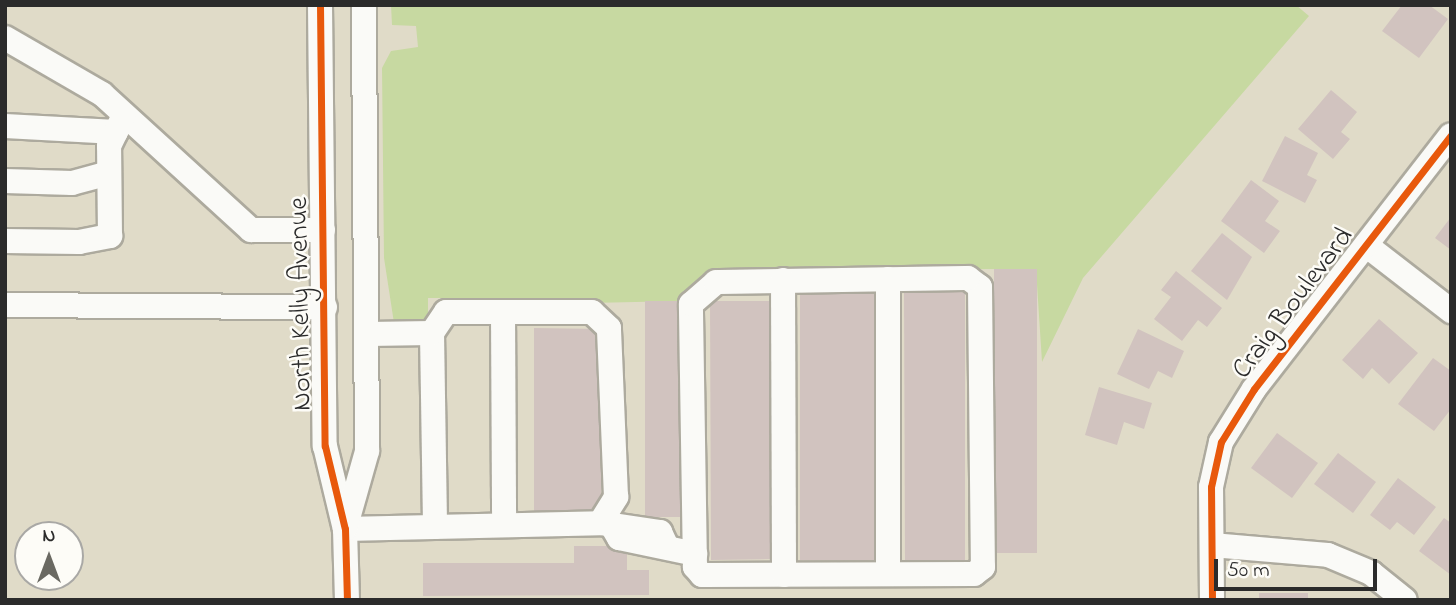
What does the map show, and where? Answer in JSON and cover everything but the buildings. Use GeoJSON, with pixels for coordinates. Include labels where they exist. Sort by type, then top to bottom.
{"type":"FeatureCollection","features":[{"type":"Feature","properties":{"kind":"street","name":"North Kelly Avenue"},"geometry":{"type":"LineString","coordinates":[[320,5],[325,446],[345,529],[347,600]]}},
{"type":"Feature","properties":{"kind":"street","name":"North Kelly Avenue"},"geometry":{"type":"LineString","coordinates":[[345,529],[367,452],[365,5]]}},
{"type":"Feature","properties":{"kind":"street"},"geometry":{"type":"LineString","coordinates":[[5,38],[102,94],[120,123],[251,230],[323,230]]}},
{"type":"Feature","properties":{"kind":"street"},"geometry":{"type":"LineString","coordinates":[[5,126],[120,123]]}},
{"type":"Feature","properties":{"kind":"street"},"geometry":{"type":"LineString","coordinates":[[5,241],[79,242],[110,236],[109,173],[120,123]]}},
{"type":"Feature","properties":{"kind":"street","name":"Craig Boulevard"},"geometry":{"type":"LineString","coordinates":[[1212,600],[1211,487],[1221,442],[1254,389],[1451,135]]}},
{"type":"Feature","properties":{"kind":"street"},"geometry":{"type":"LineString","coordinates":[[5,181],[72,183],[109,173]]}},
{"type":"Feature","properties":{"kind":"street"},"geometry":{"type":"LineString","coordinates":[[1366,245],[1451,311]]}},
{"type":"Feature","properties":{"kind":"street"},"geometry":{"type":"LineString","coordinates":[[968,278],[980,287],[983,567],[974,574],[702,575],[695,554],[691,304],[716,282],[888,279],[968,278]]}},
{"type":"Feature","properties":{"kind":"street"},"geometry":{"type":"LineString","coordinates":[[888,279],[888,574]]}},
{"type":"Feature","properties":{"kind":"street"},"geometry":{"type":"LineString","coordinates":[[783,281],[784,575]]}},
{"type":"Feature","properties":{"kind":"street"},"geometry":{"type":"LineString","coordinates":[[5,305],[325,307]]}},
{"type":"Feature","properties":{"kind":"street"},"geometry":{"type":"LineString","coordinates":[[435,527],[432,333],[446,312],[592,312],[609,328],[616,497],[606,524]]}},
{"type":"Feature","properties":{"kind":"street"},"geometry":{"type":"LineString","coordinates":[[503,312],[503,525]]}},
{"type":"Feature","properties":{"kind":"street"},"geometry":{"type":"LineString","coordinates":[[368,334],[432,333]]}},
{"type":"Feature","properties":{"kind":"street"},"geometry":{"type":"LineString","coordinates":[[345,529],[625,522],[660,532],[666,545],[695,554]]}},
{"type":"Feature","properties":{"kind":"street"},"geometry":{"type":"LineString","coordinates":[[1212,545],[1328,555],[1371,573],[1405,600]]}},
{"type":"Feature","properties":{"kind":"green space"},"geometry":{"type":"Polygon","coordinates":[[[391,5],[1296,5],[1309,16],[1083,278],[1042,362],[1036,269],[708,270],[682,301],[454,306],[452,298],[428,298],[428,322],[394,323],[384,258],[382,68],[391,51],[418,47],[416,26],[392,25],[391,5]]]}},
{"type":"Feature","properties":{"kind":"cycle path"},"geometry":{"type":"LineString","coordinates":[[320,5],[325,446],[345,529],[347,600]]}},
{"type":"Feature","properties":{"kind":"cycle path"},"geometry":{"type":"LineString","coordinates":[[1212,600],[1211,487],[1221,442],[1254,389],[1451,135]]}}]}
